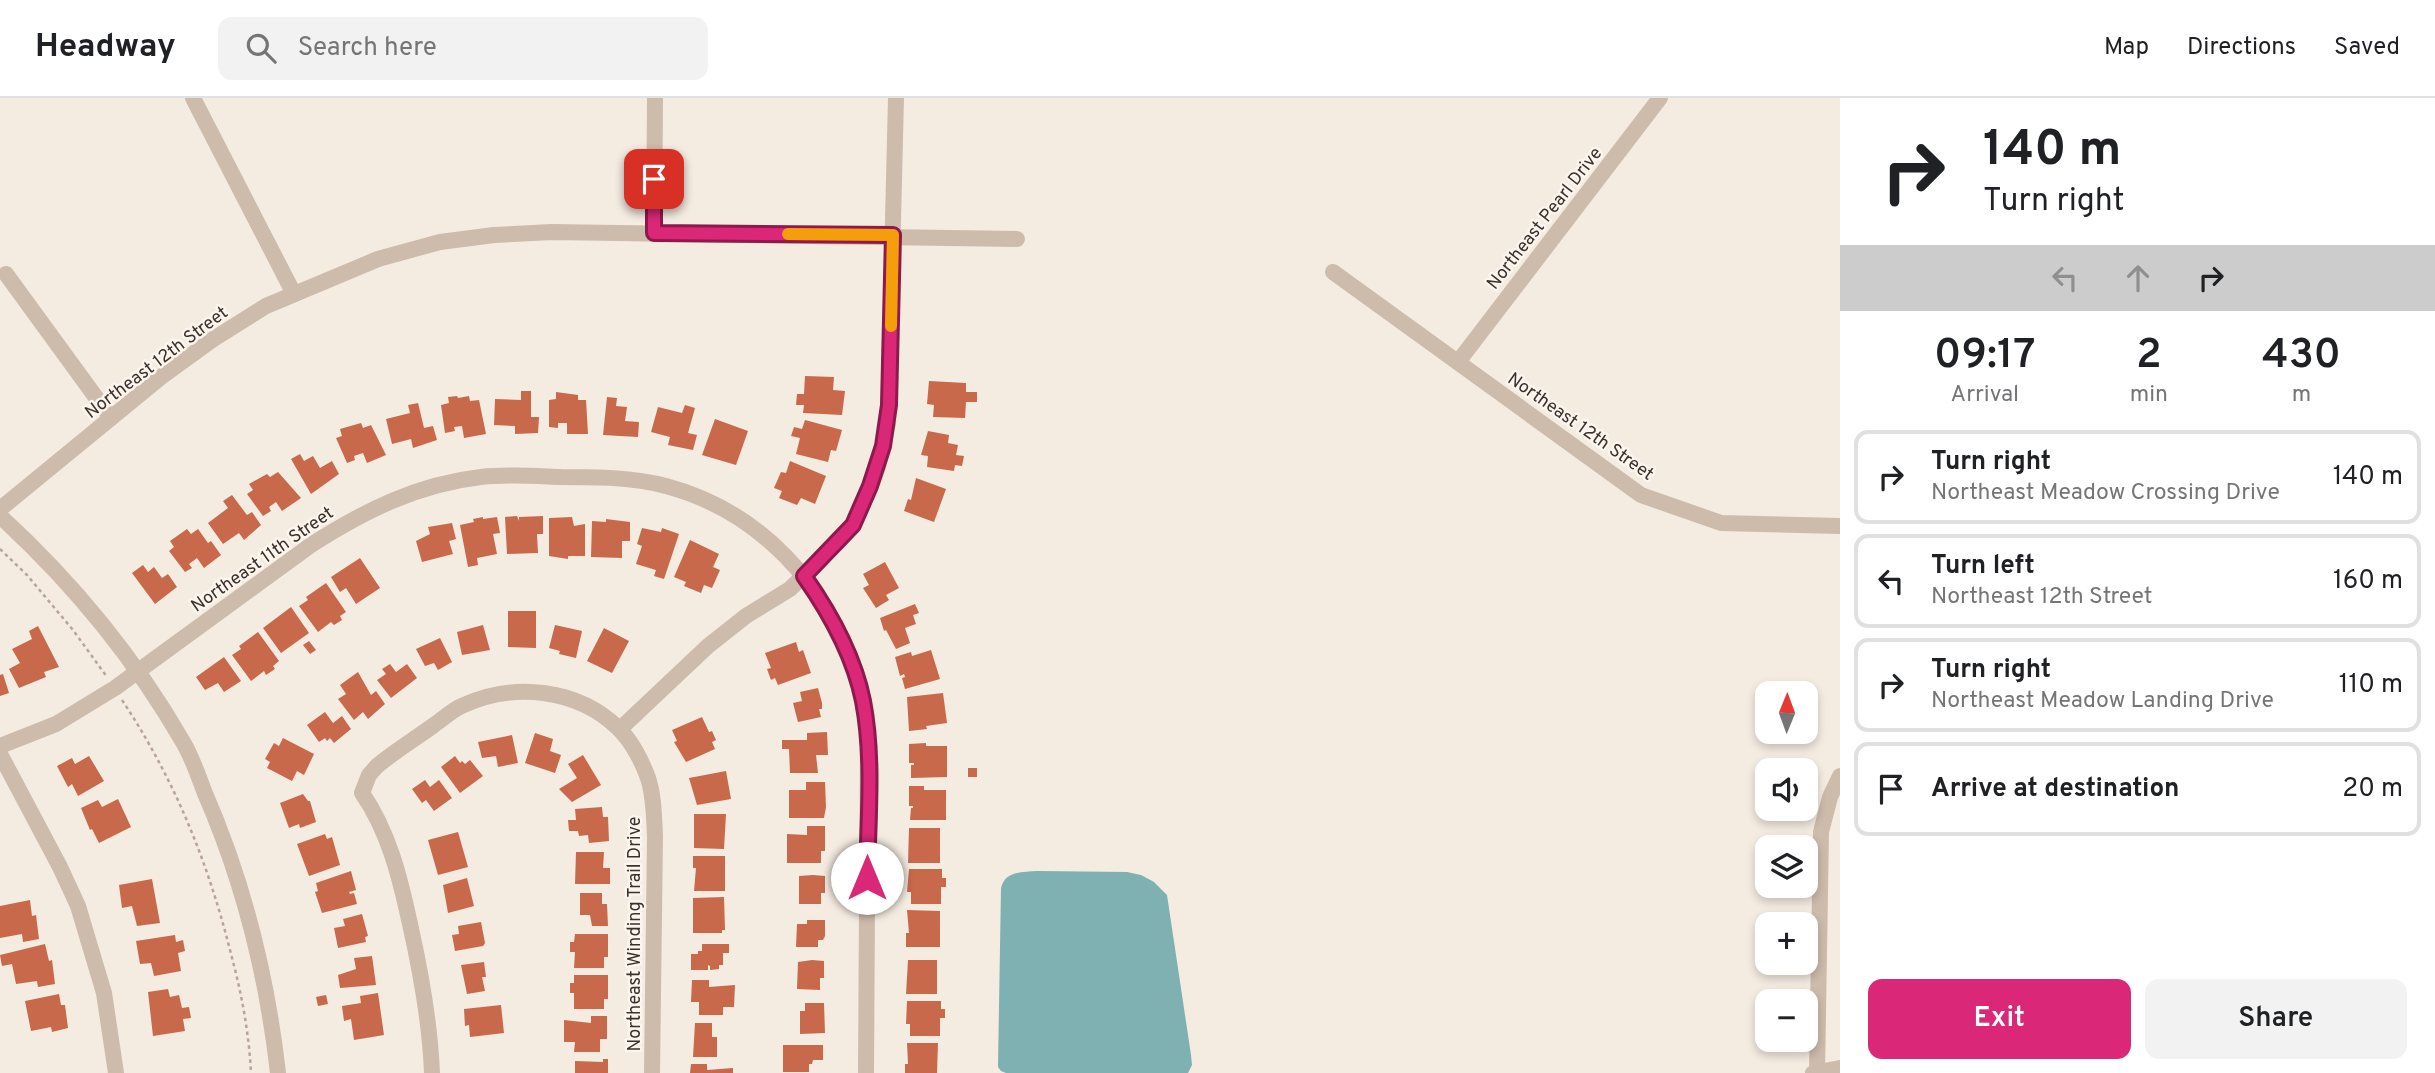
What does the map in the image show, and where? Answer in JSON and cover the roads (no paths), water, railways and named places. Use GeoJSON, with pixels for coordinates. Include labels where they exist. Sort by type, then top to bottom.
{"type":"FeatureCollection","features":[{"type":"Feature","properties":{"kind":"street"},"geometry":{"type":"LineString","coordinates":[[193,98],[294,294]]}},
{"type":"Feature","properties":{"kind":"street"},"geometry":{"type":"LineString","coordinates":[[654,233],[655,98]]}},
{"type":"Feature","properties":{"kind":"street"},"geometry":{"type":"LineString","coordinates":[[620,729],[729,629],[784,593],[804,576],[853,525],[883,446],[889,405],[896,98]]}},
{"type":"Feature","properties":{"kind":"street","name":"Northeast Pearl Drive"},"geometry":{"type":"LineString","coordinates":[[1458,362],[1660,98]]}},
{"type":"Feature","properties":{"kind":"street","name":"Northeast 12th Street"},"geometry":{"type":"LineString","coordinates":[[0,509],[212,340],[266,306],[379,260],[440,242],[494,235],[552,232],[893,235],[1017,239]]}},
{"type":"Feature","properties":{"kind":"street","name":"Northeast 12th Street"},"geometry":{"type":"LineString","coordinates":[[1333,272],[1641,495],[1721,523],[1840,526]]}},
{"type":"Feature","properties":{"kind":"street"},"geometry":{"type":"LineString","coordinates":[[6,274],[111,418]]}},
{"type":"Feature","properties":{"kind":"street","name":"Northeast 11th Street"},"geometry":{"type":"LineString","coordinates":[[0,746],[56,724],[115,688],[311,545],[373,508],[422,489],[483,477],[609,478],[667,486],[722,508],[746,522],[780,549],[804,576],[834,624],[856,675],[868,738],[866,1073]]}},
{"type":"Feature","properties":{"kind":"street"},"geometry":{"type":"LineString","coordinates":[[0,516],[74,588],[106,627],[184,744],[220,828],[250,918],[278,1073]]}},
{"type":"Feature","properties":{"kind":"street","name":"Northeast Winding Trail Drive"},"geometry":{"type":"LineString","coordinates":[[432,1073],[424,988],[400,880],[376,812],[362,793],[369,775],[385,760],[462,705],[490,695],[521,692],[550,693],[571,699],[600,713],[620,729],[638,756],[649,780],[654,808],[652,1073]]}},
{"type":"Feature","properties":{"kind":"street"},"geometry":{"type":"LineString","coordinates":[[0,754],[78,906],[104,993],[116,1073]]}},
{"type":"Feature","properties":{"kind":"street"},"geometry":{"type":"LineString","coordinates":[[1840,776],[1830,797],[1821,832],[1816,1073],[1840,1068]]}},
{"type":"Feature","properties":{"kind":"water"},"geometry":{"type":"Polygon","coordinates":[[[1037,871],[1127,872],[1154,882],[1167,895],[1191,1055],[1192,1065],[1188,1073],[1006,1073],[998,1067],[1001,888],[1010,875],[1037,871]]]}}]}
